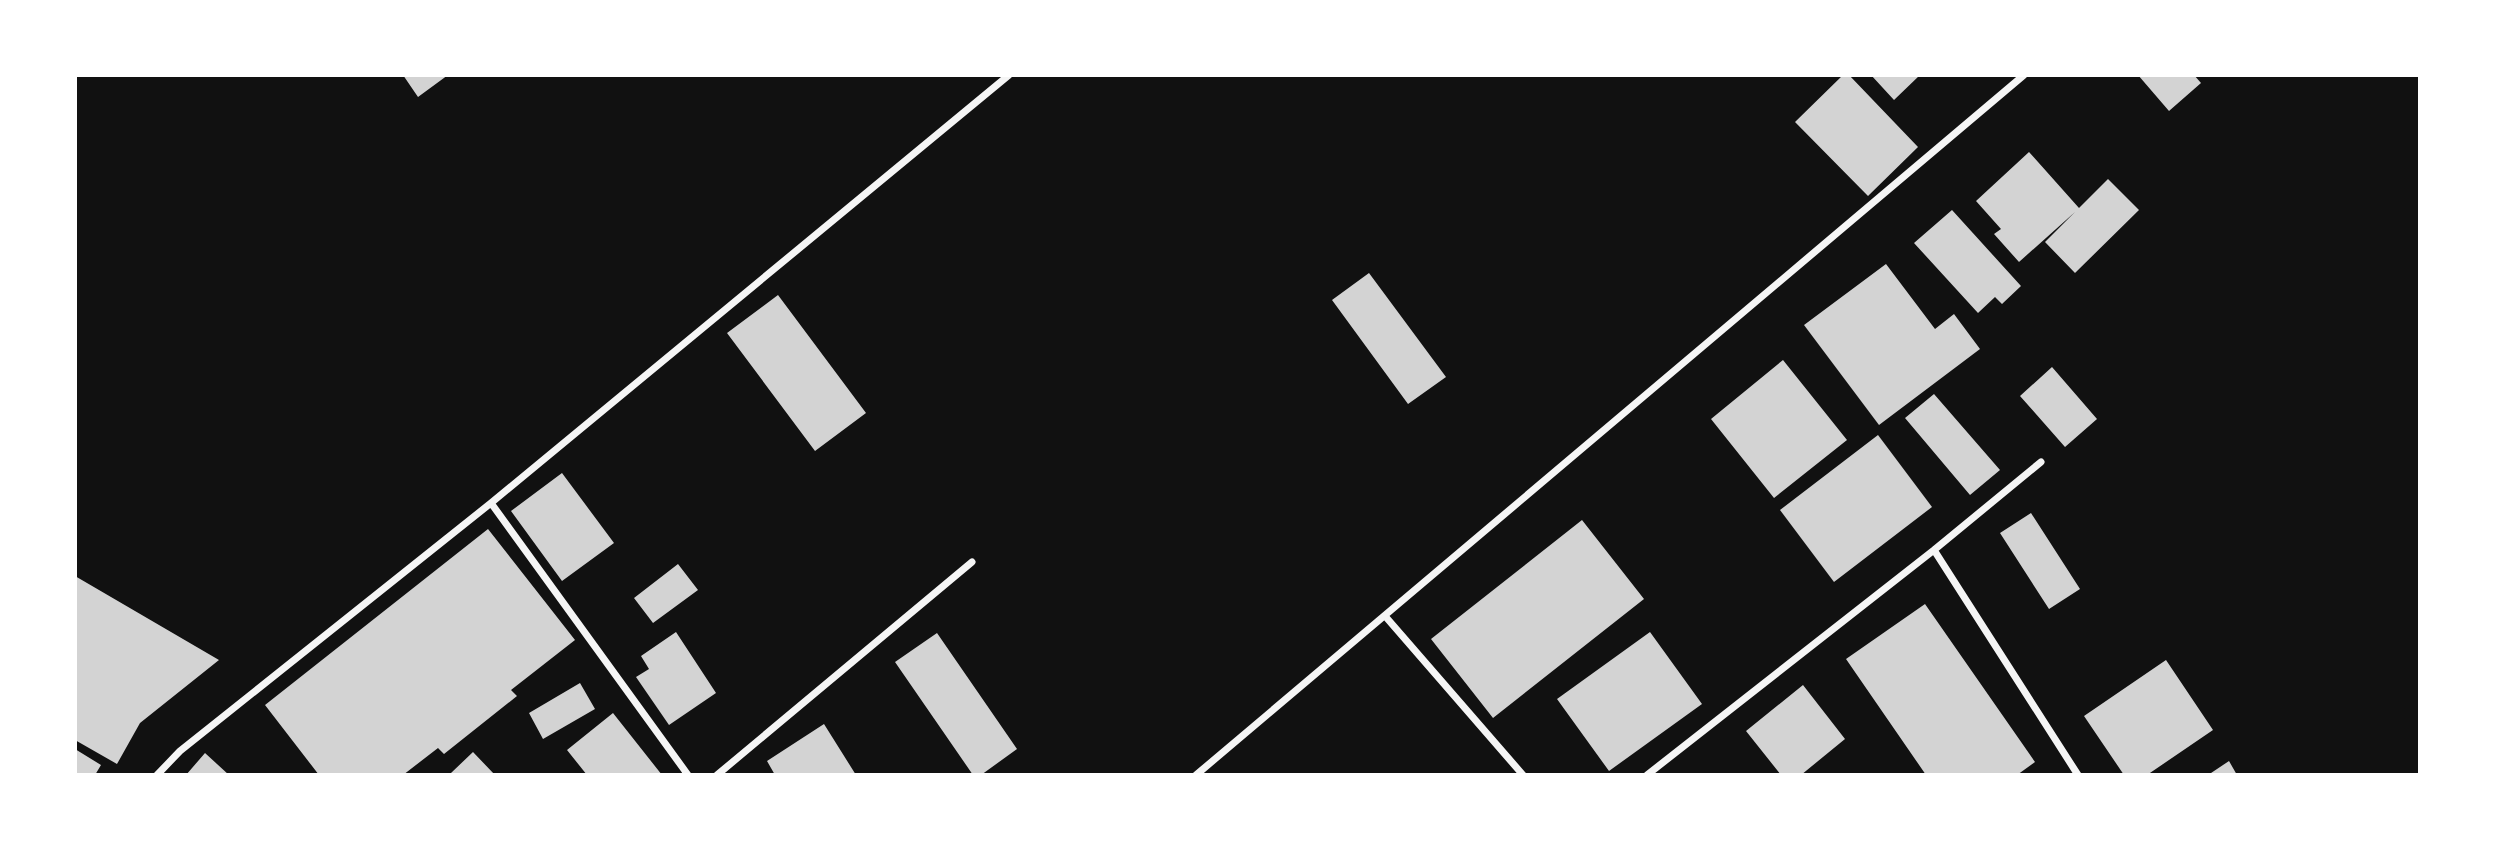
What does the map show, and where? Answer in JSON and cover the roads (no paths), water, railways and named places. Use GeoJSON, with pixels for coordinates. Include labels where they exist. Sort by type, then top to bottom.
{"type":"FeatureCollection","features":[{"type":"Feature","properties":{"kind":"street"},"geometry":{"type":"LineString","coordinates":[[158,775],[180,751],[491,503],[1009,75]]}},
{"type":"Feature","properties":{"kind":"street"},"geometry":{"type":"LineString","coordinates":[[1196,775],[2024,75]]}},
{"type":"Feature","properties":{"kind":"street"},"geometry":{"type":"LineString","coordinates":[[1647,775],[1934,550],[2041,462]]}},
{"type":"Feature","properties":{"kind":"street"},"geometry":{"type":"LineString","coordinates":[[491,503],[688,775]]}},
{"type":"Feature","properties":{"kind":"street"},"geometry":{"type":"LineString","coordinates":[[1934,550],[2078,775]]}},
{"type":"Feature","properties":{"kind":"street"},"geometry":{"type":"LineString","coordinates":[[717,775],[972,562]]}},
{"type":"Feature","properties":{"kind":"street"},"geometry":{"type":"LineString","coordinates":[[1385,616],[1523,775]]}}]}
